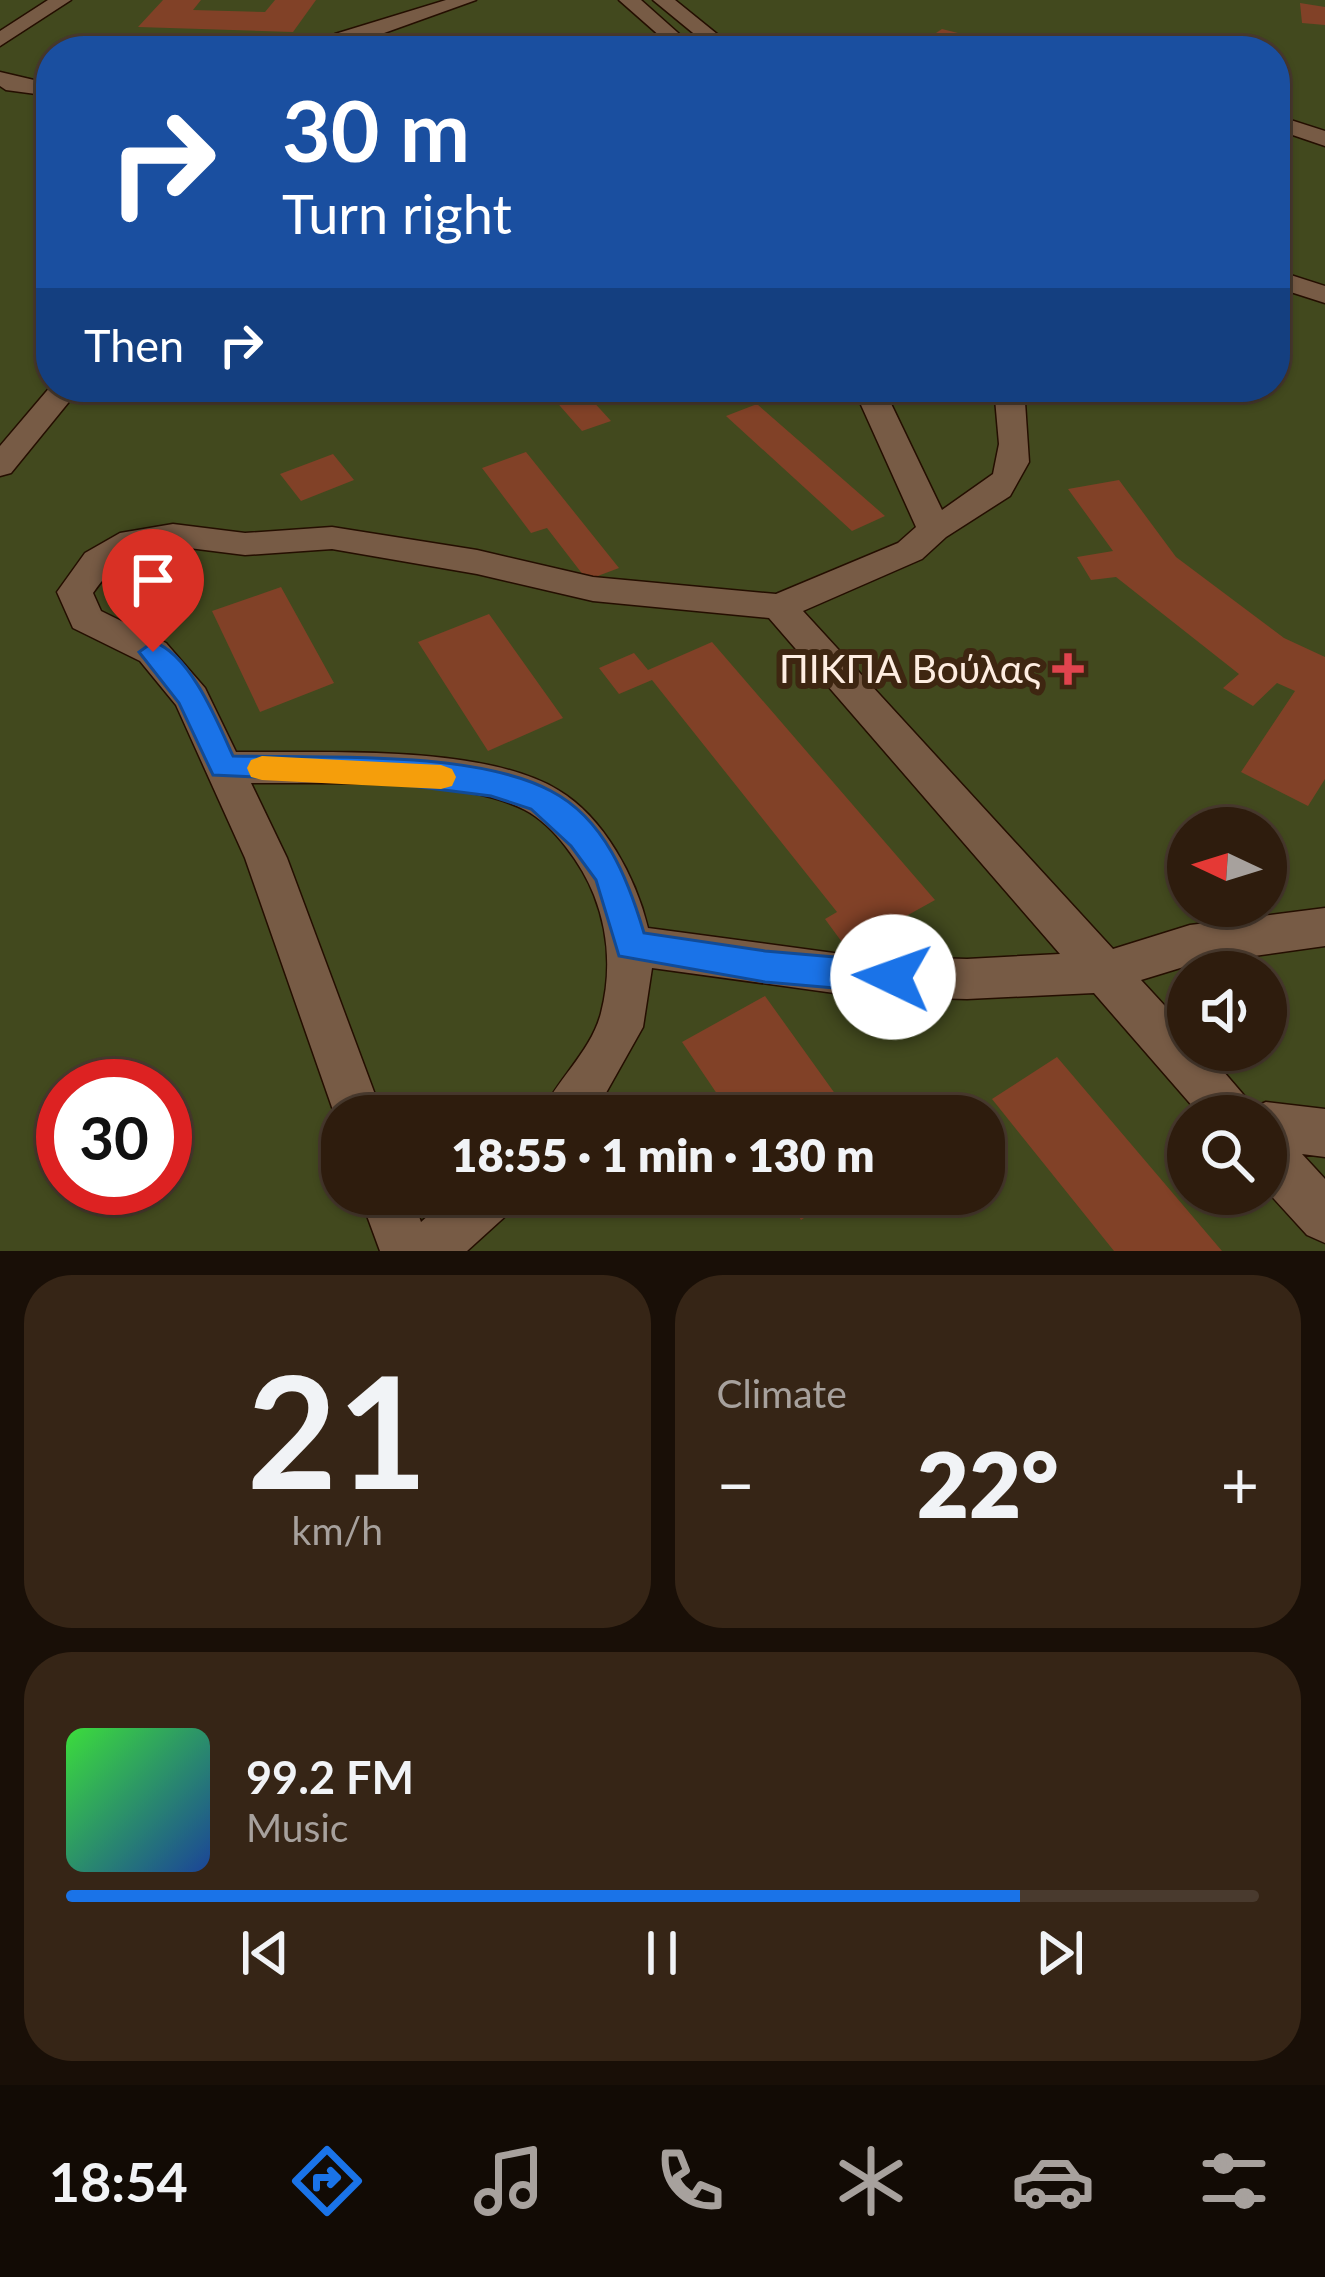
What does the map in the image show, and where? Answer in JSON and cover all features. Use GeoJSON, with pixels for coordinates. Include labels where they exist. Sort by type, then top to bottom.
{"type":"FeatureCollection","features":[{"type":"Feature","properties":{"kind":"street"},"geometry":{"type":"LineString","coordinates":[[0,40],[61,0]]}},
{"type":"Feature","properties":{"kind":"street"},"geometry":{"type":"LineString","coordinates":[[351,36],[466,0]]}},
{"type":"Feature","properties":{"kind":"street"},"geometry":{"type":"LineString","coordinates":[[629,0],[671,36]]}},
{"type":"Feature","properties":{"kind":"street"},"geometry":{"type":"LineString","coordinates":[[664,0],[709,36]]}},
{"type":"Feature","properties":{"kind":"street"},"geometry":{"type":"LineString","coordinates":[[0,78],[14,86],[36,88]]}},
{"type":"Feature","properties":{"kind":"street"},"geometry":{"type":"LineString","coordinates":[[1290,127],[1325,139]]}},
{"type":"Feature","properties":{"kind":"street"},"geometry":{"type":"LineString","coordinates":[[1290,283],[1325,295]]}},
{"type":"Feature","properties":{"kind":"street"},"geometry":{"type":"LineString","coordinates":[[0,466],[53,402]]}},
{"type":"Feature","properties":{"kind":"street"},"geometry":{"type":"LineString","coordinates":[[875,402],[934,529]]}},
{"type":"Feature","properties":{"kind":"street"},"geometry":{"type":"LineString","coordinates":[[351,1095],[266,858],[191,698],[153,652],[86,619],[75,592],[97,561],[132,542],[173,535],[244,544],[332,538],[477,562],[593,589],[779,607],[910,551],[934,529],[1000,492],[1018,455],[1011,402]]}},
{"type":"Feature","properties":{"kind":"street"},"geometry":{"type":"LineString","coordinates":[[779,607],[1213,1095]]}},
{"type":"Feature","properties":{"kind":"street"},"geometry":{"type":"LineString","coordinates":[[224,767],[397,772],[491,784],[542,800],[582,837],[611,875],[631,946],[624,1016],[577,1095]]}},
{"type":"Feature","properties":{"kind":"street"},"geometry":{"type":"LineString","coordinates":[[631,946],[856,976],[967,979],[1102,972],[1190,945],[1325,927]]}},
{"type":"Feature","properties":{"kind":"street"},"geometry":{"type":"LineString","coordinates":[[1287,1128],[1325,1133]]}},
{"type":"Feature","properties":{"kind":"street"},"geometry":{"type":"LineString","coordinates":[[1287,1176],[1325,1217]]}},
{"type":"Feature","properties":{"kind":"street"},"geometry":{"type":"LineString","coordinates":[[393,1215],[406,1251]]}},
{"type":"Feature","properties":{"kind":"street"},"geometry":{"type":"LineString","coordinates":[[428,1251],[468,1215]]}},
{"type":"Feature","properties":{"kind":"green space"},"geometry":{"type":"Polygon","coordinates":[[[0,0],[1325,0],[1325,1251],[0,1251],[0,0]]]}},
{"type":"Feature","properties":{"kind":"building"},"geometry":{"type":"Polygon","coordinates":[[[163,0],[201,0],[193,10],[265,12],[275,0],[316,0],[293,32],[138,27],[163,0]]]}},
{"type":"Feature","properties":{"kind":"building"},"geometry":{"type":"Polygon","coordinates":[[[1300,3],[1325,7],[1325,25],[1302,23],[1300,3]]]}},
{"type":"Feature","properties":{"kind":"building"},"geometry":{"type":"Polygon","coordinates":[[[942,29],[970,36],[932,36],[942,29]]]}},
{"type":"Feature","properties":{"kind":"building"},"geometry":{"type":"Polygon","coordinates":[[[557,402],[594,402],[611,421],[582,431],[557,402]]]}},
{"type":"Feature","properties":{"kind":"building"},"geometry":{"type":"Polygon","coordinates":[[[757,404],[885,516],[852,531],[726,416],[757,404]]]}},
{"type":"Feature","properties":{"kind":"building"},"geometry":{"type":"Polygon","coordinates":[[[526,452],[619,568],[587,580],[547,528],[531,533],[482,468],[526,452]]]}},
{"type":"Feature","properties":{"kind":"building"},"geometry":{"type":"Polygon","coordinates":[[[333,454],[354,480],[301,501],[280,474],[333,454]]]}},
{"type":"Feature","properties":{"kind":"building"},"geometry":{"type":"Polygon","coordinates":[[[1119,480],[1176,557],[1284,638],[1325,657],[1325,779],[1308,806],[1241,772],[1295,691],[1277,683],[1253,706],[1223,688],[1239,674],[1116,577],[1091,580],[1077,557],[1113,551],[1068,489],[1119,480]]]}},
{"type":"Feature","properties":{"kind":"building"},"geometry":{"type":"Polygon","coordinates":[[[281,587],[334,683],[260,712],[212,611],[281,587]]]}},
{"type":"Feature","properties":{"kind":"building"},"geometry":{"type":"Polygon","coordinates":[[[489,614],[563,718],[488,751],[418,642],[489,614]]]}},
{"type":"Feature","properties":{"kind":"building"},"geometry":{"type":"Polygon","coordinates":[[[712,642],[935,900],[847,949],[825,919],[837,912],[652,680],[619,694],[599,668],[634,653],[648,670],[712,642]]]}},
{"type":"Feature","properties":{"kind":"building"},"geometry":{"type":"Polygon","coordinates":[[[765,996],[836,1095],[718,1095],[682,1042],[765,996]]]}},
{"type":"Feature","properties":{"kind":"building"},"geometry":{"type":"Polygon","coordinates":[[[1057,1057],[1167,1186],[1167,1215],[1191,1215],[1222,1251],[1114,1251],[1005,1115],[1005,1095],[998,1095],[1057,1057]]]}},
{"type":"Feature","properties":{"kind":"slow traffic"},"geometry":{"type":"LineString","coordinates":[[262,768],[441,777]]}},
{"type":"Feature","properties":{"kind":"place","name":"ΠΙΚΠΑ Βούλας"},"geometry":{"type":"Point","coordinates":[1068,669]}},
{"type":"Feature","properties":{"kind":"route"},"geometry":{"type":"LineString","coordinates":[[153,652],[191,698],[224,767],[397,772],[491,784],[542,800],[582,837],[611,875],[631,946],[765,967],[893,977]]}}]}
